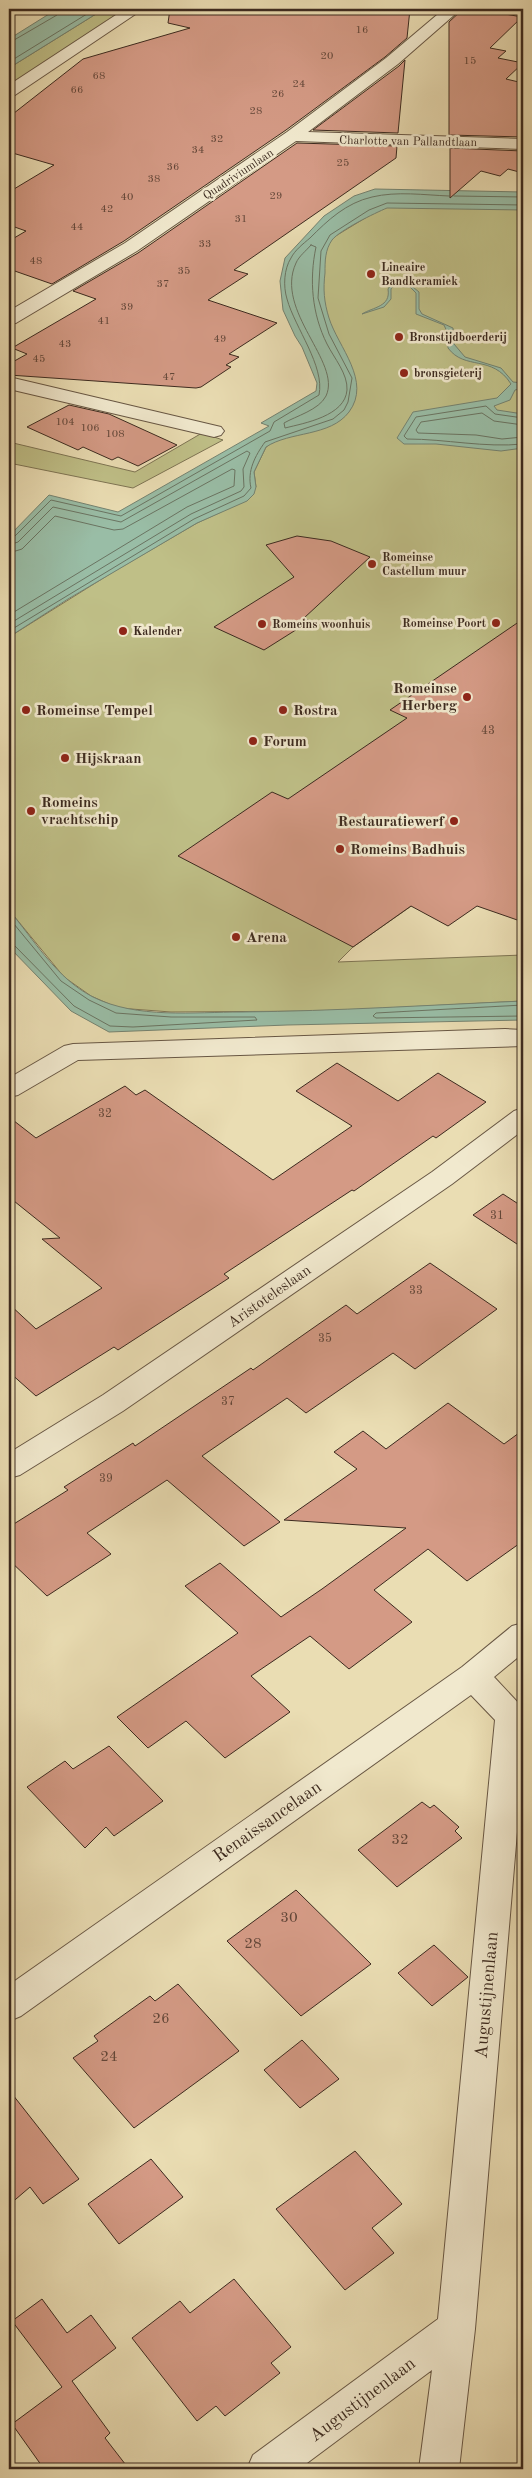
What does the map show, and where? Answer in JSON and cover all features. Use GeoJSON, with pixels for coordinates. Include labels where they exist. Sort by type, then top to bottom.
{"type":"FeatureCollection","features":[{"type":"Feature","properties":{"kind":"street"},"geometry":{"type":"LineString","coordinates":[[9,92],[135,9]]}},
{"type":"Feature","properties":{"kind":"street","name":"Quadriviumlaan"},"geometry":{"type":"LineString","coordinates":[[9,319],[131,247],[293,136],[392,62],[453,9]]}},
{"type":"Feature","properties":{"kind":"street","name":"Charlotte van Pallandtlaan"},"geometry":{"type":"LineString","coordinates":[[293,136],[327,139],[523,144]]}},
{"type":"Feature","properties":{"kind":"street"},"geometry":{"type":"LineString","coordinates":[[9,383],[214,431]]}},
{"type":"Feature","properties":{"kind":"street"},"geometry":{"type":"LineString","coordinates":[[9,1089],[74,1052],[505,1037],[523,1038]]}},
{"type":"Feature","properties":{"kind":"street","name":"Aristoteleslaan"},"geometry":{"type":"LineString","coordinates":[[9,1467],[113,1403],[442,1178],[523,1117]]}},
{"type":"Feature","properties":{"kind":"street","name":"Renaissancelaan"},"geometry":{"type":"LineString","coordinates":[[9,2005],[473,1676],[523,1635]]}},
{"type":"Feature","properties":{"kind":"street","name":"Augustijnenlaan"},"geometry":{"type":"LineString","coordinates":[[438,2469],[456,2329],[510,1716],[473,1676]]}},
{"type":"Feature","properties":{"kind":"street","name":"Augustijnenlaan"},"geometry":{"type":"LineString","coordinates":[[267,2469],[456,2329]]}},
{"type":"Feature","properties":{"kind":"shaded area"},"geometry":{"type":"Polygon","coordinates":[[[104,9],[125,9],[82,40],[9,85],[9,68],[104,9]]]}},
{"type":"Feature","properties":{"kind":"shaded area"},"geometry":{"type":"Polygon","coordinates":[[[523,198],[523,805],[503,820],[521,829],[353,947],[338,962],[523,955],[523,1001],[328,1011],[171,1012],[118,1008],[91,996],[64,977],[9,910],[9,637],[113,572],[197,523],[221,512],[256,487],[254,472],[266,447],[336,398],[311,251],[393,201],[523,198]]]}},
{"type":"Feature","properties":{"kind":"shaded area"},"geometry":{"type":"Polygon","coordinates":[[[202,433],[223,440],[133,488],[9,463],[9,442],[135,472],[202,433]]]}},
{"type":"Feature","properties":{"kind":"water"},"geometry":{"type":"Polygon","coordinates":[[[57,9],[104,9],[9,68],[9,39],[57,9]]]}},
{"type":"Feature","properties":{"kind":"water"},"geometry":{"type":"Polygon","coordinates":[[[375,189],[523,192],[523,210],[387,208],[342,231],[332,240],[328,248],[324,296],[333,329],[355,376],[357,388],[355,400],[349,412],[331,426],[286,438],[266,447],[254,472],[256,487],[254,494],[247,501],[197,523],[68,599],[9,637],[9,536],[49,495],[118,512],[269,426],[261,423],[316,391],[317,383],[302,347],[283,310],[280,281],[285,258],[324,216],[354,196],[375,189]]]}},
{"type":"Feature","properties":{"kind":"water"},"geometry":{"type":"Polygon","coordinates":[[[404,284],[413,287],[419,292],[419,309],[422,314],[453,328],[454,344],[465,357],[501,368],[513,382],[523,383],[523,388],[515,390],[510,400],[494,406],[497,410],[523,414],[523,448],[501,451],[436,444],[404,444],[397,438],[413,412],[497,398],[511,384],[496,369],[487,365],[470,362],[455,355],[448,348],[448,334],[444,325],[416,314],[416,293],[410,287],[393,286],[391,289],[391,299],[384,307],[362,314],[380,306],[387,300],[390,286],[404,284]]]}},
{"type":"Feature","properties":{"kind":"water"},"geometry":{"type":"Polygon","coordinates":[[[9,910],[47,958],[68,980],[93,997],[128,1009],[185,1013],[348,1009],[523,1001],[523,1020],[287,1025],[109,1032],[71,1011],[9,947],[9,910]]]}},
{"type":"Feature","properties":{"kind":"building"},"geometry":{"type":"Polygon","coordinates":[[[170,9],[410,9],[407,38],[385,57],[286,130],[124,241],[52,284],[9,269],[9,241],[26,231],[9,225],[9,192],[54,165],[9,152],[9,117],[83,59],[190,28],[168,23],[170,9]]]}},
{"type":"Feature","properties":{"kind":"building"},"geometry":{"type":"Polygon","coordinates":[[[463,9],[477,9],[522,17],[490,48],[506,51],[498,58],[523,63],[506,79],[523,83],[523,137],[449,135],[449,22],[463,9]]]}},
{"type":"Feature","properties":{"kind":"building"},"geometry":{"type":"Polygon","coordinates":[[[405,60],[398,133],[313,130],[399,66],[405,60]]]}},
{"type":"Feature","properties":{"kind":"building"},"geometry":{"type":"Polygon","coordinates":[[[297,143],[397,146],[396,158],[234,270],[248,274],[208,300],[277,323],[229,354],[239,357],[226,365],[231,367],[201,387],[196,388],[9,375],[9,364],[27,354],[12,348],[96,299],[73,291],[138,253],[297,143]]]}},
{"type":"Feature","properties":{"kind":"building"},"geometry":{"type":"Polygon","coordinates":[[[450,148],[523,151],[523,173],[508,169],[500,176],[481,171],[450,198],[450,148]]]}},
{"type":"Feature","properties":{"kind":"building"},"geometry":{"type":"Polygon","coordinates":[[[69,405],[109,414],[177,445],[138,466],[118,457],[112,460],[83,447],[78,450],[27,427],[69,405]]]}},
{"type":"Feature","properties":{"kind":"building"},"geometry":{"type":"Polygon","coordinates":[[[297,536],[331,541],[370,557],[304,618],[310,621],[264,650],[214,627],[294,577],[266,545],[297,536]]]}},
{"type":"Feature","properties":{"kind":"building"},"geometry":{"type":"Polygon","coordinates":[[[523,619],[523,922],[477,906],[448,926],[411,906],[353,947],[178,856],[272,792],[288,799],[407,718],[390,710],[523,619]]]}},
{"type":"Feature","properties":{"kind":"building"},"geometry":{"type":"Polygon","coordinates":[[[337,1063],[398,1101],[438,1073],[486,1102],[436,1138],[433,1136],[354,1191],[352,1190],[224,1274],[229,1278],[118,1350],[114,1347],[36,1396],[9,1372],[9,1304],[36,1329],[102,1288],[42,1239],[60,1238],[9,1197],[9,1117],[36,1138],[125,1086],[136,1095],[145,1090],[273,1180],[352,1126],[296,1091],[337,1063]]]}},
{"type":"Feature","properties":{"kind":"building"},"geometry":{"type":"Polygon","coordinates":[[[503,1194],[523,1207],[523,1248],[473,1215],[503,1194]]]}},
{"type":"Feature","properties":{"kind":"building"},"geometry":{"type":"Polygon","coordinates":[[[430,1263],[497,1309],[415,1369],[393,1353],[306,1413],[287,1398],[202,1456],[280,1522],[244,1546],[167,1480],[87,1533],[111,1554],[47,1596],[9,1560],[9,1527],[68,1490],[64,1487],[133,1443],[135,1446],[251,1368],[253,1370],[346,1305],[357,1314],[430,1263]]]}},
{"type":"Feature","properties":{"kind":"building"},"geometry":{"type":"Polygon","coordinates":[[[448,1403],[504,1444],[523,1430],[523,1541],[467,1581],[428,1549],[374,1590],[412,1622],[349,1669],[310,1636],[251,1676],[290,1712],[225,1758],[186,1721],[148,1748],[117,1717],[238,1633],[185,1586],[220,1563],[281,1617],[322,1589],[406,1528],[284,1520],[357,1469],[334,1452],[363,1431],[386,1449],[448,1403]]]}},
{"type":"Feature","properties":{"kind":"building"},"geometry":{"type":"Polygon","coordinates":[[[109,1746],[163,1801],[114,1836],[106,1827],[85,1848],[27,1787],[65,1761],[73,1769],[109,1746]]]}},
{"type":"Feature","properties":{"kind":"building"},"geometry":{"type":"Polygon","coordinates":[[[422,1802],[430,1808],[434,1805],[459,1827],[455,1831],[462,1838],[397,1887],[358,1850],[422,1802]]]}},
{"type":"Feature","properties":{"kind":"building"},"geometry":{"type":"Polygon","coordinates":[[[296,1890],[371,1964],[301,2016],[227,1941],[296,1890]]]}},
{"type":"Feature","properties":{"kind":"building"},"geometry":{"type":"Polygon","coordinates":[[[434,1945],[468,1977],[432,2006],[398,1973],[434,1945]]]}},
{"type":"Feature","properties":{"kind":"building"},"geometry":{"type":"Polygon","coordinates":[[[178,1984],[239,2051],[134,2128],[73,2058],[98,2041],[94,2036],[150,1996],[155,2001],[178,1984]]]}},
{"type":"Feature","properties":{"kind":"building"},"geometry":{"type":"Polygon","coordinates":[[[302,2040],[339,2079],[300,2108],[264,2070],[302,2040]]]}},
{"type":"Feature","properties":{"kind":"building"},"geometry":{"type":"Polygon","coordinates":[[[9,2090],[79,2179],[43,2204],[30,2187],[9,2205],[9,2090]]]}},
{"type":"Feature","properties":{"kind":"building"},"geometry":{"type":"Polygon","coordinates":[[[355,2151],[402,2204],[372,2228],[394,2253],[345,2290],[276,2209],[355,2151]]]}},
{"type":"Feature","properties":{"kind":"building"},"geometry":{"type":"Polygon","coordinates":[[[151,2159],[183,2197],[119,2244],[88,2204],[151,2159]]]}},
{"type":"Feature","properties":{"kind":"building"},"geometry":{"type":"Polygon","coordinates":[[[234,2279],[291,2347],[271,2363],[280,2373],[225,2416],[216,2406],[197,2421],[132,2338],[180,2301],[190,2313],[234,2279]]]}},
{"type":"Feature","properties":{"kind":"building"},"geometry":{"type":"Polygon","coordinates":[[[42,2299],[67,2333],[91,2315],[116,2348],[72,2381],[110,2433],[105,2438],[129,2469],[44,2469],[12,2424],[62,2387],[12,2321],[42,2299]]]}},
{"type":"Feature","properties":{"kind":"place","name":"Lineaire Bandkeramiek"},"geometry":{"type":"Point","coordinates":[371,274]}},
{"type":"Feature","properties":{"kind":"place","name":"Bronstijdboerderij"},"geometry":{"type":"Point","coordinates":[399,337]}},
{"type":"Feature","properties":{"kind":"place","name":"bronsgieterij"},"geometry":{"type":"Point","coordinates":[404,373]}},
{"type":"Feature","properties":{"kind":"place","name":"Romeinse Castellum muur"},"geometry":{"type":"Point","coordinates":[372,564]}},
{"type":"Feature","properties":{"kind":"place","name":"Romeinse Poort"},"geometry":{"type":"Point","coordinates":[496,623]}},
{"type":"Feature","properties":{"kind":"place","name":"Romeins woonhuis"},"geometry":{"type":"Point","coordinates":[262,624]}},
{"type":"Feature","properties":{"kind":"place","name":"Kalender"},"geometry":{"type":"Point","coordinates":[123,631]}},
{"type":"Feature","properties":{"kind":"place","name":"Romeinse Herberg"},"geometry":{"type":"Point","coordinates":[467,697]}},
{"type":"Feature","properties":{"kind":"place","name":"Romeinse Tempel"},"geometry":{"type":"Point","coordinates":[26,710]}},
{"type":"Feature","properties":{"kind":"place","name":"Rostra"},"geometry":{"type":"Point","coordinates":[283,710]}},
{"type":"Feature","properties":{"kind":"place","name":"Forum"},"geometry":{"type":"Point","coordinates":[253,741]}},
{"type":"Feature","properties":{"kind":"place","name":"Hijskraan"},"geometry":{"type":"Point","coordinates":[65,758]}},
{"type":"Feature","properties":{"kind":"place","name":"Romeins vrachtschip"},"geometry":{"type":"Point","coordinates":[31,811]}},
{"type":"Feature","properties":{"kind":"place","name":"Restauratiewerf"},"geometry":{"type":"Point","coordinates":[454,821]}},
{"type":"Feature","properties":{"kind":"place","name":"Romeins Badhuis"},"geometry":{"type":"Point","coordinates":[340,849]}},
{"type":"Feature","properties":{"kind":"place","name":"Arena"},"geometry":{"type":"Point","coordinates":[236,937]}}]}
